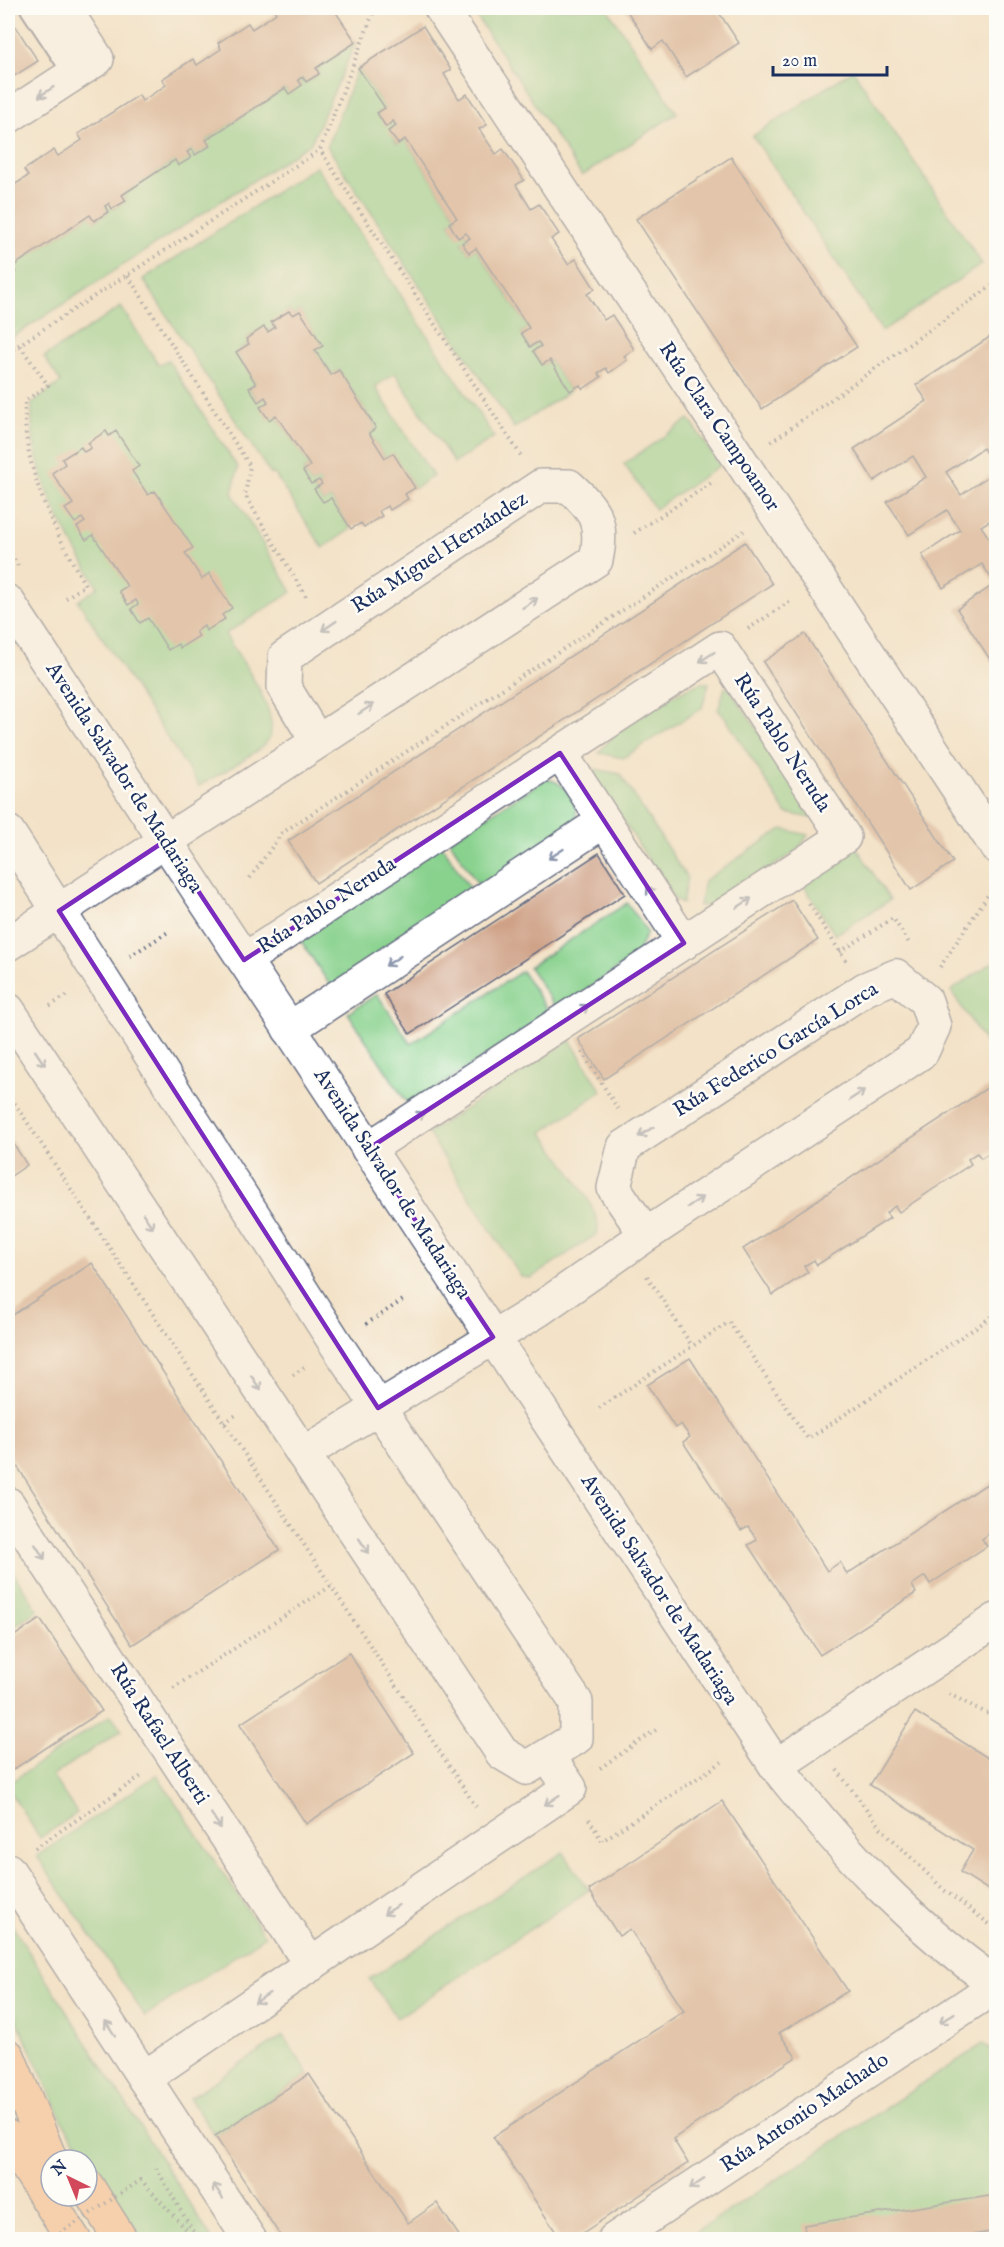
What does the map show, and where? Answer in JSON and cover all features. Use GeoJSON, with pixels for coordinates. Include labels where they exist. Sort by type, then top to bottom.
{"type":"FeatureCollection","features":[{"type":"Feature","properties":{"kind":"highway"},"geometry":{"type":"LineString","coordinates":[[13,2067],[63,2148]]}},
{"type":"Feature","properties":{"kind":"highway"},"geometry":{"type":"LineString","coordinates":[[13,2067],[45,2148]]}},
{"type":"Feature","properties":{"kind":"highway"},"geometry":{"type":"LineString","coordinates":[[8,2137],[74,2240]]}},
{"type":"Feature","properties":{"kind":"highway"},"geometry":{"type":"LineString","coordinates":[[99,2205],[121,2240]]}},
{"type":"Feature","properties":{"kind":"highway"},"geometry":{"type":"LineString","coordinates":[[70,2208],[82,2240]]}},
{"type":"Feature","properties":{"kind":"street"},"geometry":{"type":"LineString","coordinates":[[8,117],[97,59],[64,8]]}},
{"type":"Feature","properties":{"kind":"street","name":"Rúa Clara Campoamor"},"geometry":{"type":"LineString","coordinates":[[441,8],[996,846]]}},
{"type":"Feature","properties":{"kind":"street","name":"Rúa Miguel Hernández"},"geometry":{"type":"LineString","coordinates":[[317,741],[284,687],[285,657],[541,486],[569,486],[593,508],[600,539]]}},
{"type":"Feature","properties":{"kind":"street"},"geometry":{"type":"LineString","coordinates":[[8,944],[596,560],[600,539]]}},
{"type":"Feature","properties":{"kind":"street","name":"Avenida Salvador de Madariaga"},"geometry":{"type":"LineString","coordinates":[[8,602],[777,1766],[829,1833],[896,1902],[996,1985]]}},
{"type":"Feature","properties":{"kind":"street","name":"Rúa Pablo Neruda"},"geometry":{"type":"LineString","coordinates":[[244,960],[720,648],[844,837],[368,1149]]}},
{"type":"Feature","properties":{"kind":"street"},"geometry":{"type":"LineString","coordinates":[[560,753],[684,943]]}},
{"type":"Feature","properties":{"kind":"street"},"geometry":{"type":"LineString","coordinates":[[289,1029],[604,822]]}},
{"type":"Feature","properties":{"kind":"street"},"geometry":{"type":"LineString","coordinates":[[8,832],[378,1408],[576,1702],[576,1738],[549,1757],[527,1768],[502,1753],[8,1010]]}},
{"type":"Feature","properties":{"kind":"street","name":"Rúa Federico García Lorca"},"geometry":{"type":"LineString","coordinates":[[646,1235],[614,1188],[624,1147],[865,990],[896,976],[926,1000]]}},
{"type":"Feature","properties":{"kind":"street"},"geometry":{"type":"LineString","coordinates":[[303,1454],[559,1296],[646,1235],[922,1052],[934,1026],[926,1000]]}},
{"type":"Feature","properties":{"kind":"street","name":"Rúa Rafael Alberti"},"geometry":{"type":"LineString","coordinates":[[8,1504],[311,1965]]}},
{"type":"Feature","properties":{"kind":"street"},"geometry":{"type":"LineString","coordinates":[[777,1766],[996,1620]]}},
{"type":"Feature","properties":{"kind":"street"},"geometry":{"type":"LineString","coordinates":[[144,2078],[570,1788],[549,1757]]}},
{"type":"Feature","properties":{"kind":"street"},"geometry":{"type":"LineString","coordinates":[[17,1862],[144,2078],[250,2240]]}},
{"type":"Feature","properties":{"kind":"street","name":"Rúa Antonio Machado"},"geometry":{"type":"LineString","coordinates":[[614,2240],[996,1985]]}},
{"type":"Feature","properties":{"kind":"lane"},"geometry":{"type":"LineString","coordinates":[[33,8],[75,73]]}},
{"type":"Feature","properties":{"kind":"path"},"geometry":{"type":"LineString","coordinates":[[8,352],[320,150],[375,8]]}},
{"type":"Feature","properties":{"kind":"path"},"geometry":{"type":"LineString","coordinates":[[320,150],[541,486]]}},
{"type":"Feature","properties":{"kind":"path"},"geometry":{"type":"LineString","coordinates":[[128,276],[250,466],[245,495],[325,629]]}},
{"type":"Feature","properties":{"kind":"path"},"geometry":{"type":"LineString","coordinates":[[600,539],[637,532],[743,462],[996,283]]}},
{"type":"Feature","properties":{"kind":"path"},"geometry":{"type":"LineString","coordinates":[[20,346],[48,385],[26,401],[24,421],[32,468],[53,528],[86,585],[63,600]]}},
{"type":"Feature","properties":{"kind":"path"},"geometry":{"type":"LineString","coordinates":[[250,878],[282,833],[775,511]]}},
{"type":"Feature","properties":{"kind":"path"},"geometry":{"type":"LineString","coordinates":[[720,648],[821,580]]}},
{"type":"Feature","properties":{"kind":"path"},"geometry":{"type":"LineString","coordinates":[[789,874],[865,990]]}},
{"type":"Feature","properties":{"kind":"path"},"geometry":{"type":"LineString","coordinates":[[926,1000],[933,978],[996,884]]}},
{"type":"Feature","properties":{"kind":"path"},"geometry":{"type":"LineString","coordinates":[[137,951],[168,932]]}},
{"type":"Feature","properties":{"kind":"path"},"geometry":{"type":"LineString","coordinates":[[48,1007],[74,991]]}},
{"type":"Feature","properties":{"kind":"path"},"geometry":{"type":"LineString","coordinates":[[563,1022],[637,1137]]}},
{"type":"Feature","properties":{"kind":"path"},"geometry":{"type":"LineString","coordinates":[[8,1093],[496,1838]]}},
{"type":"Feature","properties":{"kind":"path"},"geometry":{"type":"LineString","coordinates":[[654,1287],[692,1346]]}},
{"type":"Feature","properties":{"kind":"path"},"geometry":{"type":"LineString","coordinates":[[363,1326],[406,1298]]}},
{"type":"Feature","properties":{"kind":"path"},"geometry":{"type":"LineString","coordinates":[[599,1408],[729,1322],[808,1439],[996,1314]]}},
{"type":"Feature","properties":{"kind":"path"},"geometry":{"type":"LineString","coordinates":[[288,1379],[307,1365]]}},
{"type":"Feature","properties":{"kind":"path"},"geometry":{"type":"LineString","coordinates":[[172,1689],[331,1586]]}},
{"type":"Feature","properties":{"kind":"path"},"geometry":{"type":"LineString","coordinates":[[913,1675],[996,1718]]}},
{"type":"Feature","properties":{"kind":"path"},"geometry":{"type":"LineString","coordinates":[[570,1788],[659,1728]]}},
{"type":"Feature","properties":{"kind":"path"},"geometry":{"type":"LineString","coordinates":[[602,1841],[723,1762]]}},
{"type":"Feature","properties":{"kind":"path"},"geometry":{"type":"LineString","coordinates":[[17,1862],[151,1769]]}},
{"type":"Feature","properties":{"kind":"path"},"geometry":{"type":"LineString","coordinates":[[837,1770],[888,1835],[944,1890],[996,1929]]}},
{"type":"Feature","properties":{"kind":"path"},"geometry":{"type":"LineString","coordinates":[[153,2163],[197,2240]]}},
{"type":"Feature","properties":{"kind":"path"},"geometry":{"type":"LineString","coordinates":[[50,2240],[141,2180],[197,2240]]}},
{"type":"Feature","properties":{"kind":"highlighted area"},"geometry":{"type":"Polygon","coordinates":[[[560,753],[684,943],[368,1149],[493,1337],[378,1408],[59,911],[165,841],[244,960],[560,753]]]}},
{"type":"Feature","properties":{"kind":"green space"},"geometry":{"type":"Polygon","coordinates":[[[471,8],[607,8],[677,113],[582,176],[471,8]]]}},
{"type":"Feature","properties":{"kind":"green space"},"geometry":{"type":"Polygon","coordinates":[[[356,42],[311,143],[8,340],[8,278],[15,272],[12,267],[90,215],[95,221],[108,212],[105,206],[113,209],[126,200],[122,195],[175,160],[178,165],[191,158],[187,152],[192,149],[195,155],[209,146],[206,140],[285,88],[289,93],[302,85],[298,80],[301,78],[307,82],[319,74],[316,68],[356,42]]]}},
{"type":"Feature","properties":{"kind":"green space"},"geometry":{"type":"Polygon","coordinates":[[[358,68],[385,108],[377,113],[386,126],[393,121],[396,126],[389,131],[397,144],[405,139],[457,218],[449,223],[458,237],[466,233],[470,238],[462,243],[469,253],[476,248],[529,328],[521,333],[530,347],[538,342],[541,346],[533,352],[542,365],[550,360],[570,391],[514,428],[327,146],[358,68]]]}},
{"type":"Feature","properties":{"kind":"green space"},"geometry":{"type":"Polygon","coordinates":[[[853,70],[982,264],[882,331],[753,136],[853,70]]]}},
{"type":"Feature","properties":{"kind":"green space"},"geometry":{"type":"Polygon","coordinates":[[[316,166],[494,437],[454,463],[395,373],[375,387],[433,476],[415,488],[393,454],[385,458],[369,433],[376,427],[339,370],[331,375],[315,350],[322,346],[300,311],[293,315],[289,311],[272,322],[274,327],[268,332],[264,327],[246,339],[249,344],[236,352],[256,384],[249,389],[258,402],[265,397],[268,402],[261,407],[269,419],[276,415],[310,466],[303,471],[311,484],[319,480],[322,484],[314,489],[323,502],[331,498],[351,529],[323,548],[274,473],[271,475],[143,279],[316,166]]]}},
{"type":"Feature","properties":{"kind":"green space"},"geometry":{"type":"Polygon","coordinates":[[[121,307],[159,365],[168,360],[238,468],[232,493],[292,592],[225,634],[259,689],[271,720],[271,734],[265,744],[251,755],[199,786],[78,601],[98,587],[73,545],[51,500],[42,477],[32,429],[32,404],[61,382],[44,357],[121,307]]]}},
{"type":"Feature","properties":{"kind":"green space"},"geometry":{"type":"Polygon","coordinates":[[[689,419],[720,465],[655,509],[624,464],[689,419]]]}},
{"type":"Feature","properties":{"kind":"green space"},"geometry":{"type":"Polygon","coordinates":[[[701,683],[709,683],[702,708],[623,758],[599,753],[617,733],[646,712],[676,694],[701,683]]]}},
{"type":"Feature","properties":{"kind":"green space"},"geometry":{"type":"Polygon","coordinates":[[[725,687],[730,689],[810,808],[811,818],[786,813],[725,717],[718,710],[725,687]]]}},
{"type":"Feature","properties":{"kind":"green space"},"geometry":{"type":"Polygon","coordinates":[[[595,769],[620,774],[687,878],[682,904],[674,899],[595,777],[595,769]]]}},
{"type":"Feature","properties":{"kind":"green space"},"geometry":{"type":"Polygon","coordinates":[[[546,779],[560,785],[571,796],[576,811],[574,826],[481,889],[449,840],[546,779]]]}},
{"type":"Feature","properties":{"kind":"green space"},"geometry":{"type":"Polygon","coordinates":[[[782,829],[808,835],[797,851],[712,905],[699,906],[704,881],[782,829]]]}},
{"type":"Feature","properties":{"kind":"green space"},"geometry":{"type":"Polygon","coordinates":[[[441,844],[473,893],[331,987],[299,938],[441,844]]]}},
{"type":"Feature","properties":{"kind":"green space"},"geometry":{"type":"Polygon","coordinates":[[[857,848],[890,900],[835,935],[803,884],[857,848]]]}},
{"type":"Feature","properties":{"kind":"green space"},"geometry":{"type":"Polygon","coordinates":[[[627,903],[647,932],[636,956],[557,1010],[529,967],[627,903]]]}},
{"type":"Feature","properties":{"kind":"green space"},"geometry":{"type":"Polygon","coordinates":[[[996,960],[996,1059],[951,991],[996,960]]]}},
{"type":"Feature","properties":{"kind":"green space"},"geometry":{"type":"Polygon","coordinates":[[[522,971],[550,1014],[409,1106],[348,1013],[377,994],[411,1044],[522,971]]]}},
{"type":"Feature","properties":{"kind":"green space"},"geometry":{"type":"Polygon","coordinates":[[[570,1040],[602,1091],[542,1132],[587,1198],[598,1224],[597,1234],[531,1278],[521,1277],[428,1133],[570,1040]]]}},
{"type":"Feature","properties":{"kind":"green space"},"geometry":{"type":"Polygon","coordinates":[[[8,1565],[38,1610],[8,1630],[8,1565]]]}},
{"type":"Feature","properties":{"kind":"green space"},"geometry":{"type":"Polygon","coordinates":[[[111,1715],[122,1730],[52,1776],[77,1813],[40,1838],[8,1789],[8,1784],[111,1715]]]}},
{"type":"Feature","properties":{"kind":"green space"},"geometry":{"type":"Polygon","coordinates":[[[157,1775],[265,1936],[145,2016],[37,1856],[157,1775]]]}},
{"type":"Feature","properties":{"kind":"green space"},"geometry":{"type":"Polygon","coordinates":[[[563,1852],[589,1890],[397,2018],[369,1979],[563,1852]]]}},
{"type":"Feature","properties":{"kind":"green space"},"geometry":{"type":"Polygon","coordinates":[[[8,1919],[212,2239],[143,2239],[99,2175],[99,2148],[80,2148],[64,2124],[8,2000],[8,1919]]]}},
{"type":"Feature","properties":{"kind":"green space"},"geometry":{"type":"Polygon","coordinates":[[[283,2036],[309,2074],[215,2136],[189,2098],[283,2036]]]}},
{"type":"Feature","properties":{"kind":"green space"},"geometry":{"type":"Polygon","coordinates":[[[983,2044],[996,2052],[996,2239],[684,2240],[983,2044]]]}},
{"type":"Feature","properties":{"kind":"building"},"geometry":{"type":"Polygon","coordinates":[[[273,8],[333,8],[356,42],[316,68],[319,74],[306,82],[303,77],[298,80],[302,85],[289,94],[285,88],[206,140],[210,146],[195,155],[192,149],[187,152],[191,158],[178,166],[175,160],[122,195],[126,201],[112,209],[109,203],[105,206],[108,212],[94,221],[90,215],[12,267],[16,272],[8,278],[8,189],[28,176],[24,170],[54,150],[58,156],[82,140],[78,134],[139,95],[142,101],[166,85],[162,79],[193,59],[197,65],[221,49],[218,43],[248,23],[252,29],[276,13],[273,8]]]}},
{"type":"Feature","properties":{"kind":"building"},"geometry":{"type":"Polygon","coordinates":[[[625,8],[716,8],[739,43],[686,77],[663,41],[652,49],[625,8]]]}},
{"type":"Feature","properties":{"kind":"building"},"geometry":{"type":"Polygon","coordinates":[[[8,15],[38,61],[8,80],[8,15]]]}},
{"type":"Feature","properties":{"kind":"building"},"geometry":{"type":"Polygon","coordinates":[[[423,26],[451,70],[444,74],[459,99],[467,94],[487,125],[479,129],[496,154],[503,149],[524,180],[516,185],[531,209],[539,204],[559,234],[551,239],[568,264],[576,259],[595,289],[587,294],[604,320],[612,315],[634,349],[624,356],[627,360],[609,373],[606,368],[598,373],[601,377],[583,389],[580,385],[570,391],[550,360],[542,365],[533,351],[541,346],[538,342],[530,347],[521,333],[529,328],[476,248],[469,253],[462,243],[470,238],[466,233],[458,238],[449,223],[457,218],[405,139],[398,144],[388,131],[396,126],[393,121],[386,127],[377,113],[385,108],[358,68],[423,26]]]}},
{"type":"Feature","properties":{"kind":"building"},"geometry":{"type":"Polygon","coordinates":[[[731,157],[857,347],[762,409],[636,219],[731,157]]]}},
{"type":"Feature","properties":{"kind":"building"},"geometry":{"type":"Polygon","coordinates":[[[289,311],[293,315],[300,311],[323,346],[315,350],[331,375],[339,370],[376,428],[369,433],[385,458],[393,453],[415,488],[405,494],[408,499],[390,510],[387,506],[379,511],[382,516],[364,527],[361,523],[351,529],[331,498],[323,502],[314,489],[322,484],[319,480],[311,484],[303,471],[310,466],[276,415],[269,420],[260,407],[268,402],[265,397],[258,402],[249,388],[256,384],[236,352],[249,344],[246,339],[264,327],[268,332],[275,327],[271,322],[289,311]]]}},
{"type":"Feature","properties":{"kind":"building"},"geometry":{"type":"Polygon","coordinates":[[[996,333],[996,469],[983,448],[946,472],[961,495],[996,471],[996,517],[981,526],[995,547],[996,545],[995,667],[957,609],[995,584],[982,564],[943,588],[922,555],[960,530],[947,510],[909,535],[887,502],[926,477],[913,456],[874,481],[854,449],[927,401],[916,385],[996,333]]]}},
{"type":"Feature","properties":{"kind":"building"},"geometry":{"type":"Polygon","coordinates":[[[106,431],[109,436],[116,431],[139,466],[132,471],[148,495],[155,491],[193,548],[185,553],[202,579],[209,573],[232,608],[222,615],[225,619],[206,631],[204,626],[196,632],[199,636],[180,648],[178,644],[168,650],[148,618],[140,623],[131,609],[138,604],[136,600],[128,605],[119,591],[127,586],[93,535],[86,540],[77,527],[85,522],[82,518],[75,523],[65,509],[73,504],[52,473],[65,464],[62,459],[81,447],[84,452],[91,448],[88,443],[106,431]]]}},
{"type":"Feature","properties":{"kind":"building"},"geometry":{"type":"Polygon","coordinates":[[[745,542],[772,584],[316,883],[288,841],[745,542]]]}},
{"type":"Feature","properties":{"kind":"building"},"geometry":{"type":"Polygon","coordinates":[[[805,634],[953,862],[911,890],[763,662],[805,634]]]}},
{"type":"Feature","properties":{"kind":"building"},"geometry":{"type":"Polygon","coordinates":[[[599,853],[625,894],[410,1034],[384,994],[599,853]]]}},
{"type":"Feature","properties":{"kind":"building"},"geometry":{"type":"Polygon","coordinates":[[[792,900],[818,940],[604,1079],[578,1039],[792,900]]]}},
{"type":"Feature","properties":{"kind":"building"},"geometry":{"type":"Polygon","coordinates":[[[996,1082],[996,1148],[981,1158],[977,1153],[972,1156],[968,1159],[971,1164],[899,1212],[895,1206],[886,1213],[890,1218],[817,1265],[814,1260],[804,1266],[808,1272],[773,1295],[743,1249],[996,1082]]]}},
{"type":"Feature","properties":{"kind":"building"},"geometry":{"type":"Polygon","coordinates":[[[8,1135],[27,1165],[8,1178],[8,1135]]]}},
{"type":"Feature","properties":{"kind":"building"},"geometry":{"type":"Polygon","coordinates":[[[92,1263],[279,1550],[132,1645],[8,1452],[8,1318],[92,1263]]]}},
{"type":"Feature","properties":{"kind":"building"},"geometry":{"type":"Polygon","coordinates":[[[690,1358],[827,1571],[840,1562],[847,1574],[996,1478],[996,1529],[982,1539],[987,1546],[930,1584],[925,1576],[912,1585],[916,1593],[820,1655],[748,1545],[757,1540],[748,1527],[741,1531],[683,1442],[690,1437],[681,1424],[675,1428],[647,1385],[690,1358]]]}},
{"type":"Feature","properties":{"kind":"building"},"geometry":{"type":"Polygon","coordinates":[[[40,1619],[102,1711],[8,1773],[8,1640],[40,1619]]]}},
{"type":"Feature","properties":{"kind":"building"},"geometry":{"type":"Polygon","coordinates":[[[349,1653],[414,1753],[306,1824],[240,1724],[349,1653]]]}},
{"type":"Feature","properties":{"kind":"building"},"geometry":{"type":"Polygon","coordinates":[[[915,1712],[996,1763],[996,1895],[960,1872],[973,1850],[870,1785],[915,1712]]]}},
{"type":"Feature","properties":{"kind":"building"},"geometry":{"type":"Polygon","coordinates":[[[722,1801],[848,1991],[779,2033],[796,2057],[673,2139],[688,2163],[572,2240],[561,2240],[493,2137],[684,2011],[630,1929],[619,1936],[589,1890],[722,1801]]]}},
{"type":"Feature","properties":{"kind":"building"},"geometry":{"type":"Polygon","coordinates":[[[309,2074],[408,2223],[437,2203],[462,2240],[283,2240],[215,2136],[309,2074]]]}},
{"type":"Feature","properties":{"kind":"building"},"geometry":{"type":"Polygon","coordinates":[[[996,2195],[996,2231],[942,2240],[806,2240],[804,2225],[996,2195]]]}}]}
